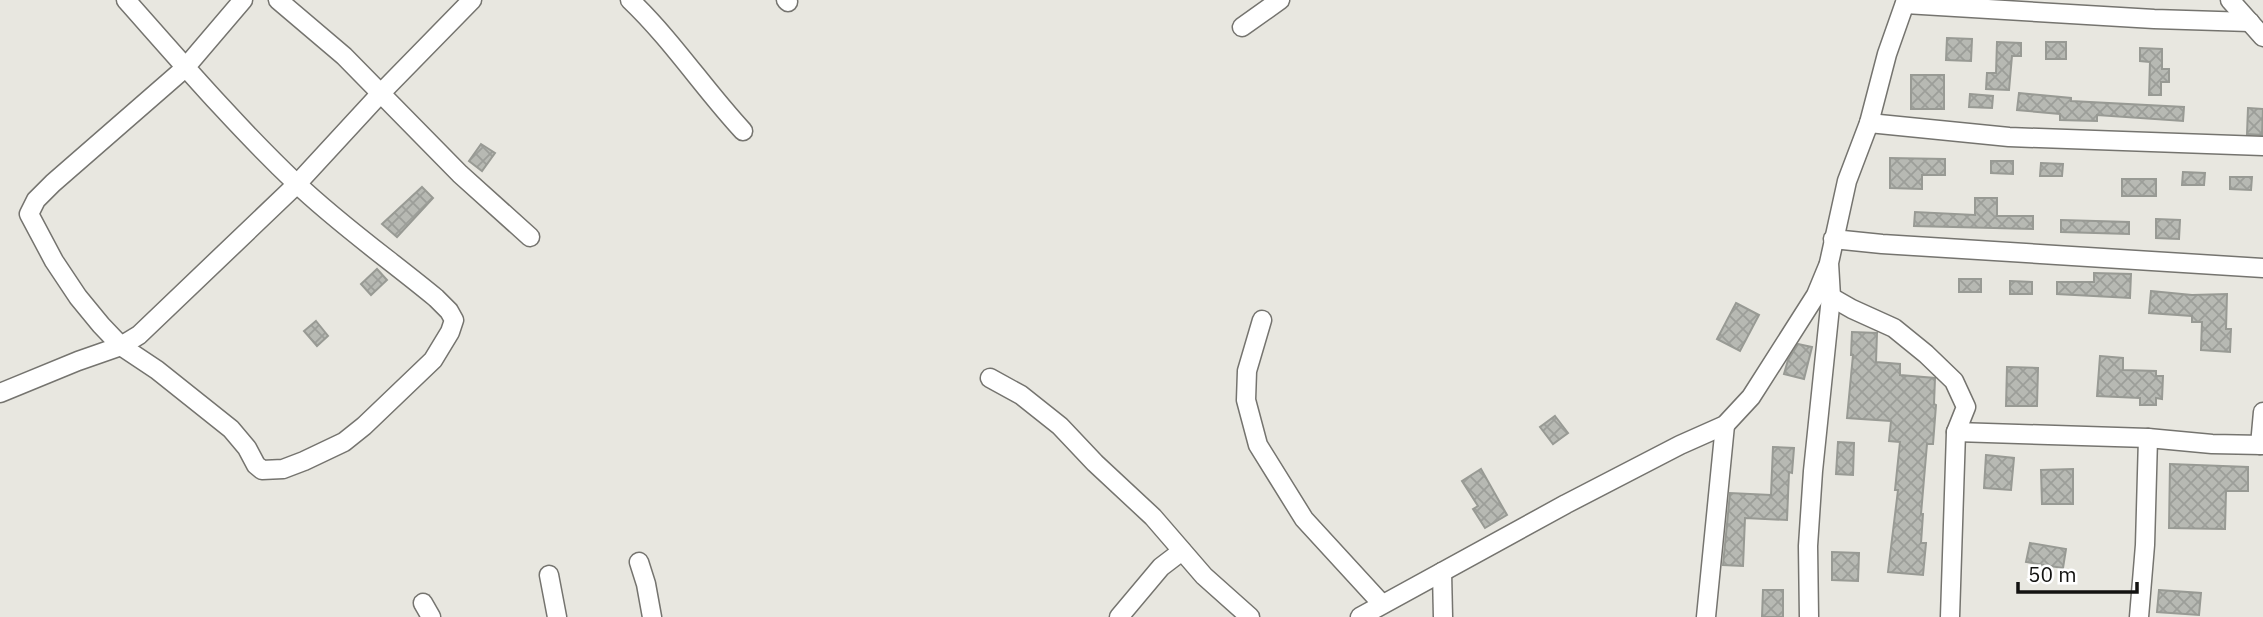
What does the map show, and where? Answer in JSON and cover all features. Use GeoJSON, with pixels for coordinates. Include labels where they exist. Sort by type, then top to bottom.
{"type":"FeatureCollection","features":[{"type":"Feature","properties":{"kind":"street"},"geometry":{"type":"LineString","coordinates":[[126,0],[185,68],[297,184],[436,298],[454,320],[433,360],[364,426],[344,442],[283,469],[262,470],[231,429],[157,370],[121,346],[78,297],[54,261],[29,214],[36,200],[53,183],[185,68],[243,0]]}},
{"type":"Feature","properties":{"kind":"street"},"geometry":{"type":"LineString","coordinates":[[278,0],[344,56],[460,174],[530,237]]}},
{"type":"Feature","properties":{"kind":"street"},"geometry":{"type":"LineString","coordinates":[[629,0],[658,30],[713,99],[743,131]]}},
{"type":"Feature","properties":{"kind":"street"},"geometry":{"type":"LineString","coordinates":[[1242,27],[1280,0]]}},
{"type":"Feature","properties":{"kind":"street"},"geometry":{"type":"LineString","coordinates":[[2230,0],[2263,37]]}},
{"type":"Feature","properties":{"kind":"street"},"geometry":{"type":"LineString","coordinates":[[1809,617],[1808,546],[1824,346],[1831,297],[1829,263],[1847,181],[1868,124],[1887,54],[1905,2],[2154,19],[2250,22]]}},
{"type":"Feature","properties":{"kind":"street"},"geometry":{"type":"LineString","coordinates":[[0,393],[121,346],[139,335],[297,184],[463,3]]}},
{"type":"Feature","properties":{"kind":"street"},"geometry":{"type":"LineString","coordinates":[[1868,124],[2009,137],[2263,146]]}},
{"type":"Feature","properties":{"kind":"street"},"geometry":{"type":"LineString","coordinates":[[1833,239],[2263,268]]}},
{"type":"Feature","properties":{"kind":"street"},"geometry":{"type":"LineString","coordinates":[[1360,617],[1503,537],[1680,444],[1725,425],[1757,388],[1815,295],[1829,263]]}},
{"type":"Feature","properties":{"kind":"street"},"geometry":{"type":"LineString","coordinates":[[1831,297],[1894,328],[1926,354],[1954,381],[1966,407],[1956,432],[1950,617]]}},
{"type":"Feature","properties":{"kind":"street"},"geometry":{"type":"LineString","coordinates":[[1262,320],[1247,371],[1247,400],[1258,444],[1278,481],[1304,519],[1382,604]]}},
{"type":"Feature","properties":{"kind":"street"},"geometry":{"type":"LineString","coordinates":[[990,378],[1021,395],[1060,426],[1153,517],[1203,576],[1250,617]]}},
{"type":"Feature","properties":{"kind":"street"},"geometry":{"type":"LineString","coordinates":[[1956,432],[2148,438],[2262,445],[2263,412]]}},
{"type":"Feature","properties":{"kind":"street"},"geometry":{"type":"LineString","coordinates":[[1706,617],[1725,425]]}},
{"type":"Feature","properties":{"kind":"street"},"geometry":{"type":"LineString","coordinates":[[2138,617],[2145,545],[2148,438]]}},
{"type":"Feature","properties":{"kind":"street"},"geometry":{"type":"LineString","coordinates":[[1119,617],[1161,567],[1182,551]]}},
{"type":"Feature","properties":{"kind":"street"},"geometry":{"type":"LineString","coordinates":[[639,562],[652,617]]}},
{"type":"Feature","properties":{"kind":"street"},"geometry":{"type":"LineString","coordinates":[[1441,572],[1443,617]]}},
{"type":"Feature","properties":{"kind":"street"},"geometry":{"type":"LineString","coordinates":[[550,575],[557,617]]}},
{"type":"Feature","properties":{"kind":"building"},"geometry":{"type":"Polygon","coordinates":[[[1947,38],[1972,39],[1971,61],[1946,60],[1947,38]]]}},
{"type":"Feature","properties":{"kind":"building"},"geometry":{"type":"Polygon","coordinates":[[[1997,42],[2021,43],[2021,56],[2012,56],[2009,90],[1986,89],[1987,73],[1996,73],[1997,42]]]}},
{"type":"Feature","properties":{"kind":"building"},"geometry":{"type":"Polygon","coordinates":[[[2046,42],[2066,42],[2066,59],[2046,59],[2046,42]]]}},
{"type":"Feature","properties":{"kind":"building"},"geometry":{"type":"Polygon","coordinates":[[[2140,48],[2162,49],[2162,69],[2169,69],[2169,82],[2161,82],[2161,95],[2149,95],[2150,62],[2140,61],[2140,48]]]}},
{"type":"Feature","properties":{"kind":"building"},"geometry":{"type":"Polygon","coordinates":[[[1911,75],[1944,75],[1944,109],[1911,109],[1911,75]]]}},
{"type":"Feature","properties":{"kind":"building"},"geometry":{"type":"Polygon","coordinates":[[[2019,93],[2071,98],[2071,101],[2184,107],[2183,121],[2097,115],[2097,121],[2060,120],[2060,114],[2017,110],[2019,93]]]}},
{"type":"Feature","properties":{"kind":"building"},"geometry":{"type":"Polygon","coordinates":[[[1970,94],[1993,96],[1992,108],[1969,107],[1970,94]]]}},
{"type":"Feature","properties":{"kind":"building"},"geometry":{"type":"Polygon","coordinates":[[[2248,108],[2263,109],[2262,135],[2247,134],[2248,108]]]}},
{"type":"Feature","properties":{"kind":"building"},"geometry":{"type":"Polygon","coordinates":[[[481,144],[495,153],[482,171],[469,161],[481,144]]]}},
{"type":"Feature","properties":{"kind":"building"},"geometry":{"type":"Polygon","coordinates":[[[1890,158],[1945,159],[1945,175],[1922,175],[1922,189],[1890,188],[1890,158]]]}},
{"type":"Feature","properties":{"kind":"building"},"geometry":{"type":"Polygon","coordinates":[[[1991,161],[2013,161],[2013,174],[1991,173],[1991,161]]]}},
{"type":"Feature","properties":{"kind":"building"},"geometry":{"type":"Polygon","coordinates":[[[2041,163],[2063,164],[2062,176],[2040,176],[2041,163]]]}},
{"type":"Feature","properties":{"kind":"building"},"geometry":{"type":"Polygon","coordinates":[[[2183,172],[2205,173],[2204,185],[2182,185],[2183,172]]]}},
{"type":"Feature","properties":{"kind":"building"},"geometry":{"type":"Polygon","coordinates":[[[2230,177],[2252,177],[2251,190],[2230,189],[2230,177]]]}},
{"type":"Feature","properties":{"kind":"building"},"geometry":{"type":"Polygon","coordinates":[[[2122,179],[2156,179],[2156,196],[2122,196],[2122,179]]]}},
{"type":"Feature","properties":{"kind":"building"},"geometry":{"type":"Polygon","coordinates":[[[422,187],[433,198],[397,237],[382,224],[422,187]]]}},
{"type":"Feature","properties":{"kind":"building"},"geometry":{"type":"Polygon","coordinates":[[[1975,198],[1997,198],[1997,216],[2033,216],[2033,229],[1914,226],[1915,212],[1975,215],[1975,198]]]}},
{"type":"Feature","properties":{"kind":"building"},"geometry":{"type":"Polygon","coordinates":[[[2156,219],[2180,220],[2179,239],[2156,238],[2156,219]]]}},
{"type":"Feature","properties":{"kind":"building"},"geometry":{"type":"Polygon","coordinates":[[[2061,220],[2129,222],[2129,234],[2061,232],[2061,220]]]}},
{"type":"Feature","properties":{"kind":"building"},"geometry":{"type":"Polygon","coordinates":[[[377,269],[387,280],[371,295],[361,284],[377,269]]]}},
{"type":"Feature","properties":{"kind":"building"},"geometry":{"type":"Polygon","coordinates":[[[2094,273],[2131,274],[2130,298],[2057,294],[2057,282],[2094,282],[2094,273]]]}},
{"type":"Feature","properties":{"kind":"building"},"geometry":{"type":"Polygon","coordinates":[[[1959,279],[1981,279],[1981,292],[1959,292],[1959,279]]]}},
{"type":"Feature","properties":{"kind":"building"},"geometry":{"type":"Polygon","coordinates":[[[2010,281],[2032,282],[2032,294],[2010,294],[2010,281]]]}},
{"type":"Feature","properties":{"kind":"building"},"geometry":{"type":"Polygon","coordinates":[[[2151,291],[2192,295],[2227,294],[2226,329],[2231,329],[2230,352],[2201,350],[2202,322],[2192,322],[2192,316],[2149,313],[2151,291]]]}},
{"type":"Feature","properties":{"kind":"building"},"geometry":{"type":"Polygon","coordinates":[[[1736,303],[1759,315],[1740,351],[1717,339],[1736,303]]]}},
{"type":"Feature","properties":{"kind":"building"},"geometry":{"type":"Polygon","coordinates":[[[316,321],[328,336],[317,346],[304,331],[316,321]]]}},
{"type":"Feature","properties":{"kind":"building"},"geometry":{"type":"Polygon","coordinates":[[[1852,332],[1877,333],[1876,362],[1900,364],[1900,375],[1935,378],[1933,444],[1927,444],[1921,514],[1921,543],[1926,543],[1923,575],[1888,572],[1898,490],[1895,490],[1900,442],[1889,441],[1891,421],[1847,418],[1853,355],[1852,332]]]}},
{"type":"Feature","properties":{"kind":"building"},"geometry":{"type":"Polygon","coordinates":[[[1798,344],[1812,347],[1804,379],[1784,374],[1788,360],[1798,344]]]}},
{"type":"Feature","properties":{"kind":"building"},"geometry":{"type":"Polygon","coordinates":[[[2100,356],[2123,358],[2123,370],[2156,371],[2156,376],[2163,376],[2162,399],[2156,398],[2156,405],[2140,405],[2140,398],[2097,396],[2100,356]]]}},
{"type":"Feature","properties":{"kind":"building"},"geometry":{"type":"Polygon","coordinates":[[[2007,367],[2038,368],[2037,406],[2006,406],[2007,367]]]}},
{"type":"Feature","properties":{"kind":"building"},"geometry":{"type":"Polygon","coordinates":[[[1555,416],[1568,433],[1553,444],[1540,427],[1555,416]]]}},
{"type":"Feature","properties":{"kind":"building"},"geometry":{"type":"Polygon","coordinates":[[[1838,442],[1854,443],[1853,475],[1836,474],[1838,442]]]}},
{"type":"Feature","properties":{"kind":"building"},"geometry":{"type":"Polygon","coordinates":[[[1773,447],[1794,448],[1792,473],[1789,472],[1787,520],[1745,518],[1743,566],[1723,565],[1730,493],[1771,495],[1773,447]]]}},
{"type":"Feature","properties":{"kind":"building"},"geometry":{"type":"Polygon","coordinates":[[[1986,455],[2014,458],[2011,490],[1984,488],[1986,455]]]}},
{"type":"Feature","properties":{"kind":"building"},"geometry":{"type":"Polygon","coordinates":[[[2170,464],[2248,467],[2248,491],[2226,491],[2225,529],[2169,528],[2170,464]]]}},
{"type":"Feature","properties":{"kind":"building"},"geometry":{"type":"Polygon","coordinates":[[[1481,469],[1507,515],[1485,528],[1473,509],[1478,506],[1462,481],[1481,469]]]}},
{"type":"Feature","properties":{"kind":"building"},"geometry":{"type":"Polygon","coordinates":[[[2073,469],[2073,504],[2042,504],[2041,470],[2073,469]]]}},
{"type":"Feature","properties":{"kind":"building"},"geometry":{"type":"Polygon","coordinates":[[[2030,543],[2066,549],[2063,568],[2026,562],[2030,543]]]}},
{"type":"Feature","properties":{"kind":"building"},"geometry":{"type":"Polygon","coordinates":[[[1832,552],[1859,553],[1858,581],[1832,580],[1832,552]]]}},
{"type":"Feature","properties":{"kind":"building"},"geometry":{"type":"Polygon","coordinates":[[[1763,590],[1783,590],[1783,617],[1762,617],[1763,590]]]}},
{"type":"Feature","properties":{"kind":"building"},"geometry":{"type":"Polygon","coordinates":[[[2159,590],[2201,593],[2199,615],[2157,612],[2159,590]]]}}]}
